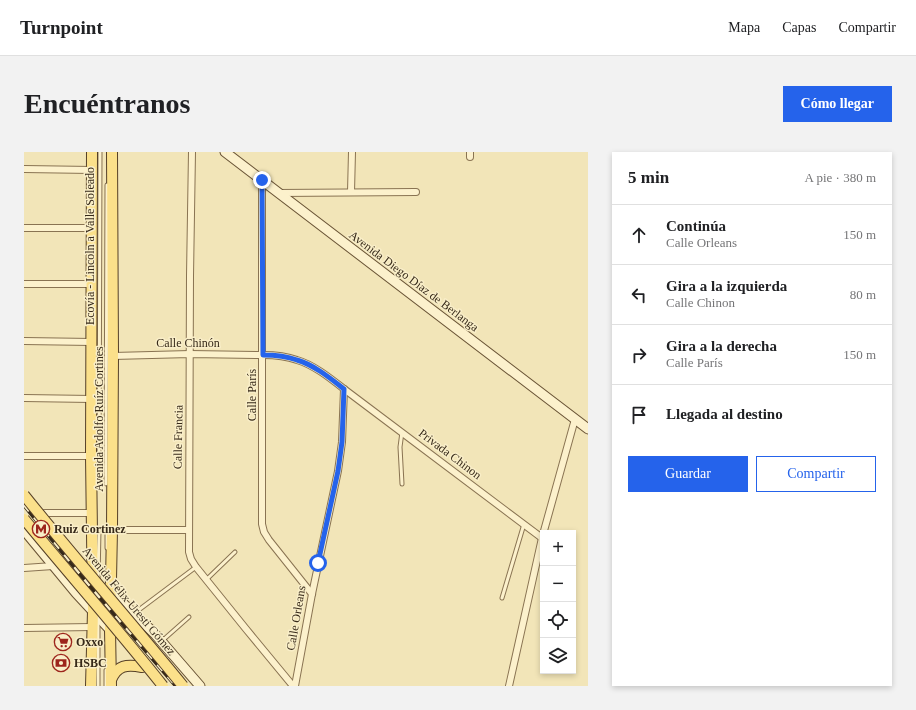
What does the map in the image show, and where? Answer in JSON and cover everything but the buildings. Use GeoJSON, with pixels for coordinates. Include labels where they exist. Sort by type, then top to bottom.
{"type":"FeatureCollection","features":[{"type":"Feature","properties":{"kind":"main road","name":"Avenida Adolfo Ruíz Cortines"},"geometry":{"type":"LineString","coordinates":[[91,686],[92,627],[95,614],[92,513],[92,152]]}},
{"type":"Feature","properties":{"kind":"main road","name":"Avenida Adolfo Ruíz Cortines"},"geometry":{"type":"LineString","coordinates":[[109,684],[107,628],[113,356],[112,152]]}},
{"type":"Feature","properties":{"kind":"main road","name":"Avenida Félix Uresti Gómez"},"geometry":{"type":"LineString","coordinates":[[24,495],[183,686]]}},
{"type":"Feature","properties":{"kind":"main road"},"geometry":{"type":"LineString","coordinates":[[24,519],[164,686]]}},
{"type":"Feature","properties":{"kind":"main road"},"geometry":{"type":"LineString","coordinates":[[109,684],[116,671],[125,666],[130,665],[142,667]]}},
{"type":"Feature","properties":{"kind":"street","name":"Calle Francia"},"geometry":{"type":"LineString","coordinates":[[192,152],[189,552],[196,567],[294,686]]}},
{"type":"Feature","properties":{"kind":"street","name":"Avenida Diego Díaz de Berlanga"},"geometry":{"type":"LineString","coordinates":[[225,152],[588,429]]}},
{"type":"Feature","properties":{"kind":"street"},"geometry":{"type":"LineString","coordinates":[[351,192],[352,152]]}},
{"type":"Feature","properties":{"kind":"street"},"geometry":{"type":"LineString","coordinates":[[24,169],[92,170]]}},
{"type":"Feature","properties":{"kind":"street","name":"Calle París"},"geometry":{"type":"LineString","coordinates":[[262,180],[262,524],[268,540],[312,594]]}},
{"type":"Feature","properties":{"kind":"street"},"geometry":{"type":"LineString","coordinates":[[278,193],[416,192]]}},
{"type":"Feature","properties":{"kind":"street"},"geometry":{"type":"LineString","coordinates":[[24,228],[92,228]]}},
{"type":"Feature","properties":{"kind":"street"},"geometry":{"type":"LineString","coordinates":[[24,284],[92,284]]}},
{"type":"Feature","properties":{"kind":"street"},"geometry":{"type":"LineString","coordinates":[[24,341],[92,342]]}},
{"type":"Feature","properties":{"kind":"street","name":"Calle Chinón"},"geometry":{"type":"LineString","coordinates":[[113,356],[190,354],[274,355],[297,360],[307,364],[344,389]]}},
{"type":"Feature","properties":{"kind":"street","name":"Privada Chinon"},"geometry":{"type":"LineString","coordinates":[[344,389],[540,536]]}},
{"type":"Feature","properties":{"kind":"street","name":"Calle Orleans"},"geometry":{"type":"LineString","coordinates":[[294,686],[338,471],[342,442],[344,389]]}},
{"type":"Feature","properties":{"kind":"street"},"geometry":{"type":"LineString","coordinates":[[24,398],[92,399]]}},
{"type":"Feature","properties":{"kind":"street"},"geometry":{"type":"LineString","coordinates":[[544,530],[575,419]]}},
{"type":"Feature","properties":{"kind":"street"},"geometry":{"type":"LineString","coordinates":[[24,456],[92,456]]}},
{"type":"Feature","properties":{"kind":"street"},"geometry":{"type":"LineString","coordinates":[[24,488],[95,575],[155,634],[200,686]]}},
{"type":"Feature","properties":{"kind":"street"},"geometry":{"type":"LineString","coordinates":[[45,513],[92,513]]}},
{"type":"Feature","properties":{"kind":"street"},"geometry":{"type":"LineString","coordinates":[[109,529],[188,530]]}},
{"type":"Feature","properties":{"kind":"street"},"geometry":{"type":"LineString","coordinates":[[24,530],[76,594],[129,652],[157,686]]}},
{"type":"Feature","properties":{"kind":"street"},"geometry":{"type":"LineString","coordinates":[[509,686],[540,547]]}},
{"type":"Feature","properties":{"kind":"street"},"geometry":{"type":"LineString","coordinates":[[24,568],[53,566],[68,568],[75,567],[80,562],[80,555]]}},
{"type":"Feature","properties":{"kind":"street"},"geometry":{"type":"LineString","coordinates":[[24,628],[92,627]]}},
{"type":"Feature","properties":{"kind":"street"},"geometry":{"type":"LineString","coordinates":[[129,652],[132,641],[135,637],[145,632],[155,634]]}},
{"type":"Feature","properties":{"kind":"lane","name":"Ecovía - Lincoln a Valle Soleado"},"geometry":{"type":"LineString","coordinates":[[99,484],[100,152]]}},
{"type":"Feature","properties":{"kind":"lane"},"geometry":{"type":"LineString","coordinates":[[106,484],[107,184]]}},
{"type":"Feature","properties":{"kind":"lane"},"geometry":{"type":"LineString","coordinates":[[402,432],[400,447],[402,484]]}},
{"type":"Feature","properties":{"kind":"lane"},"geometry":{"type":"LineString","coordinates":[[502,598],[524,524]]}},
{"type":"Feature","properties":{"kind":"lane"},"geometry":{"type":"LineString","coordinates":[[95,575],[99,528]]}},
{"type":"Feature","properties":{"kind":"lane"},"geometry":{"type":"LineString","coordinates":[[107,551],[109,529]]}},
{"type":"Feature","properties":{"kind":"lane"},"geometry":{"type":"LineString","coordinates":[[206,579],[235,552]]}},
{"type":"Feature","properties":{"kind":"lane"},"geometry":{"type":"LineString","coordinates":[[134,614],[196,567]]}},
{"type":"Feature","properties":{"kind":"lane"},"geometry":{"type":"LineString","coordinates":[[106,602],[109,590]]}},
{"type":"Feature","properties":{"kind":"lane"},"geometry":{"type":"LineString","coordinates":[[106,610],[107,628]]}},
{"type":"Feature","properties":{"kind":"lane"},"geometry":{"type":"LineString","coordinates":[[95,614],[98,686]]}},
{"type":"Feature","properties":{"kind":"lane"},"geometry":{"type":"LineString","coordinates":[[162,642],[189,617]]}},
{"type":"Feature","properties":{"kind":"lane"},"geometry":{"type":"LineString","coordinates":[[106,663],[109,684]]}},
{"type":"Feature","properties":{"kind":"railway"},"geometry":{"type":"LineString","coordinates":[[24,505],[88,584],[176,686]]}},
{"type":"Feature","properties":{"kind":"place","name":"Ruiz Cortinez"},"geometry":{"type":"Point","coordinates":[41,529]}},
{"type":"Feature","properties":{"kind":"place","name":"Oxxo"},"geometry":{"type":"Point","coordinates":[63,642]}},
{"type":"Feature","properties":{"kind":"place","name":"HSBC"},"geometry":{"type":"Point","coordinates":[61,663]}},
{"type":"Feature","properties":{"kind":"route"},"geometry":{"type":"LineString","coordinates":[[262,180],[263,355],[286,357],[307,364],[344,389],[342,442],[338,471],[318,563]]}}]}
